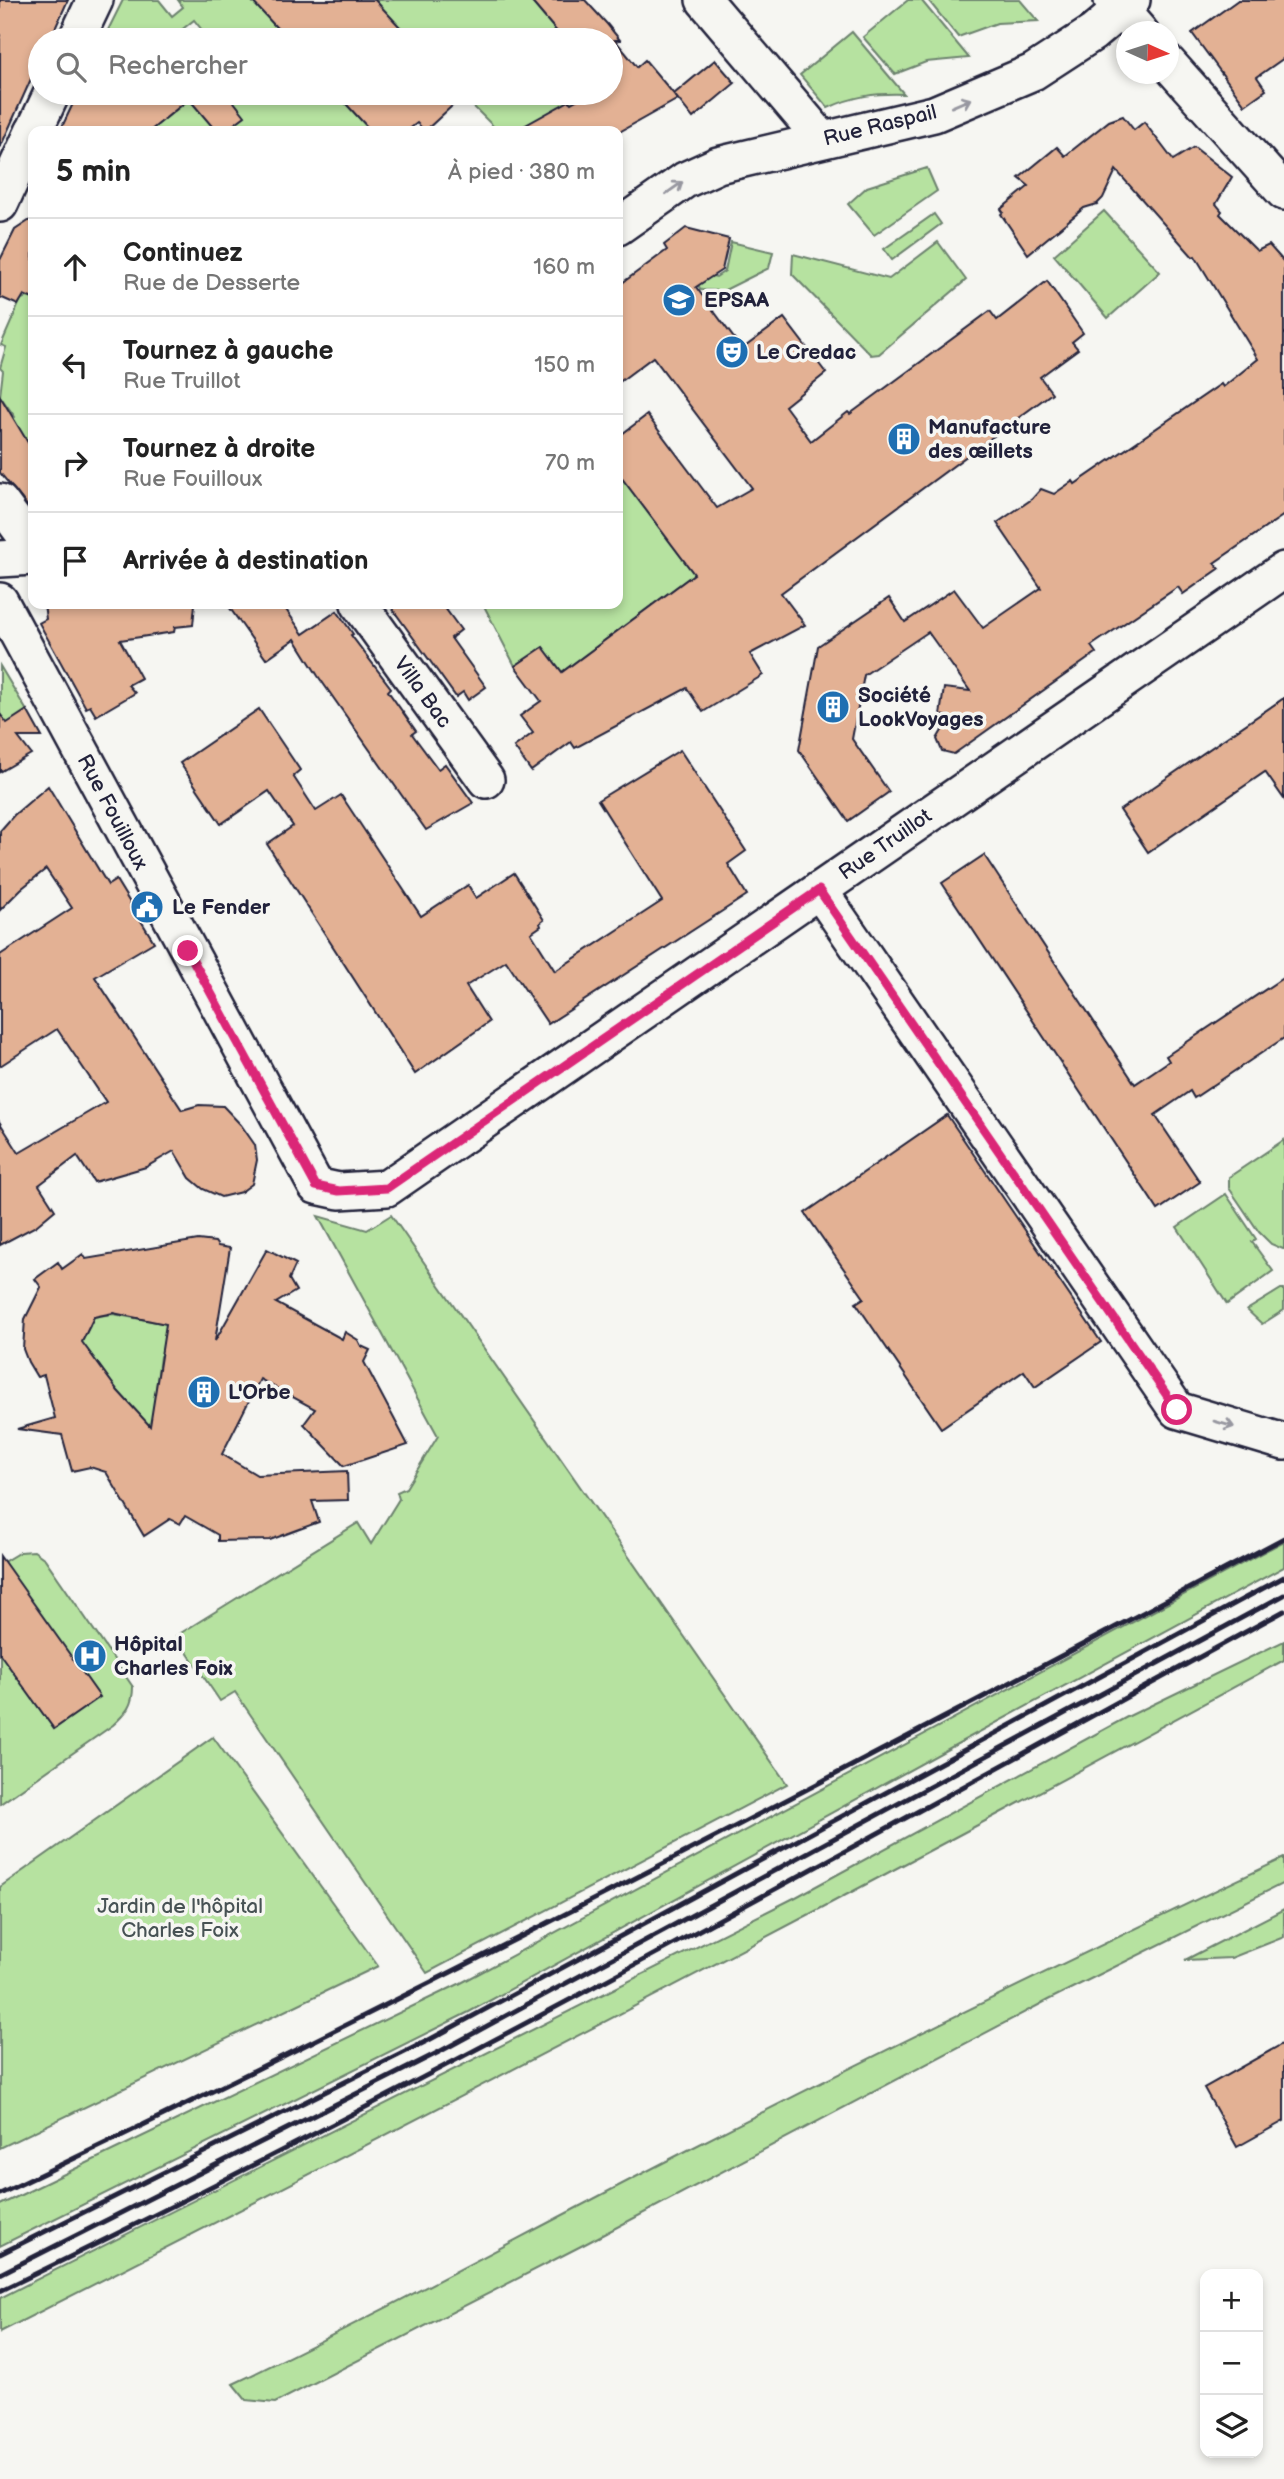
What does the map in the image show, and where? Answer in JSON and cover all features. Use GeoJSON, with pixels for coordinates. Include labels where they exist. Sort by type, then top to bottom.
{"type":"FeatureCollection","features":[{"type":"Feature","properties":{"kind":"street"},"geometry":{"type":"LineString","coordinates":[[82,28],[95,0]]}},
{"type":"Feature","properties":{"kind":"street"},"geometry":{"type":"LineString","coordinates":[[711,8],[822,139]]}},
{"type":"Feature","properties":{"kind":"street","name":"Rue Raspail"},"geometry":{"type":"LineString","coordinates":[[623,223],[685,180],[718,165],[934,114],[1033,72],[1126,10]]}},
{"type":"Feature","properties":{"kind":"street"},"geometry":{"type":"LineString","coordinates":[[1179,75],[1284,192]]}},
{"type":"Feature","properties":{"kind":"street"},"geometry":{"type":"LineString","coordinates":[[37,126],[46,105]]}},
{"type":"Feature","properties":{"kind":"street"},"geometry":{"type":"LineString","coordinates":[[0,204],[28,145]]}},
{"type":"Feature","properties":{"kind":"street"},"geometry":{"type":"LineString","coordinates":[[0,502],[28,544]]}},
{"type":"Feature","properties":{"kind":"street"},"geometry":{"type":"LineString","coordinates":[[0,559],[28,552]]}},
{"type":"Feature","properties":{"kind":"street","name":"Rue Truillot"},"geometry":{"type":"LineString","coordinates":[[339,1191],[387,1188],[1284,570]]}},
{"type":"Feature","properties":{"kind":"street","name":"Rue Fouilloux"},"geometry":{"type":"LineString","coordinates":[[0,601],[316,1186],[339,1191]]}},
{"type":"Feature","properties":{"kind":"street","name":"Villa Bac"},"geometry":{"type":"LineString","coordinates":[[363,609],[486,780]]}},
{"type":"Feature","properties":{"kind":"street"},"geometry":{"type":"LineString","coordinates":[[819,890],[1177,1410],[1284,1442]]}},
{"type":"Feature","properties":{"kind":"green space"},"geometry":{"type":"Polygon","coordinates":[[[123,0],[159,0],[172,16],[183,7],[178,0],[251,0],[277,28],[200,28],[194,20],[184,28],[109,28],[123,0]]]}},
{"type":"Feature","properties":{"kind":"green space"},"geometry":{"type":"Polygon","coordinates":[[[375,0],[530,0],[554,28],[401,28],[375,0]]]}},
{"type":"Feature","properties":{"kind":"green space"},"geometry":{"type":"Polygon","coordinates":[[[908,0],[921,0],[969,58],[926,62],[895,74],[863,37],[908,0]]]}},
{"type":"Feature","properties":{"kind":"green space"},"geometry":{"type":"Polygon","coordinates":[[[928,0],[1020,0],[1038,21],[997,23],[958,37],[928,0]]]}},
{"type":"Feature","properties":{"kind":"green space"},"geometry":{"type":"Polygon","coordinates":[[[852,32],[904,94],[865,96],[828,108],[800,75],[852,32]]]}},
{"type":"Feature","properties":{"kind":"green space"},"geometry":{"type":"Polygon","coordinates":[[[182,105],[347,105],[366,126],[156,126],[182,105]]]}},
{"type":"Feature","properties":{"kind":"green space"},"geometry":{"type":"Polygon","coordinates":[[[472,105],[567,105],[531,126],[493,126],[472,105]]]}},
{"type":"Feature","properties":{"kind":"green space"},"geometry":{"type":"Polygon","coordinates":[[[927,168],[937,191],[874,235],[848,204],[867,187],[927,168]]]}},
{"type":"Feature","properties":{"kind":"green space"},"geometry":{"type":"Polygon","coordinates":[[[1104,211],[1160,272],[1108,318],[1054,255],[1104,211]]]}},
{"type":"Feature","properties":{"kind":"green space"},"geometry":{"type":"Polygon","coordinates":[[[934,214],[941,224],[892,260],[884,249],[934,214]]]}},
{"type":"Feature","properties":{"kind":"green space"},"geometry":{"type":"Polygon","coordinates":[[[731,242],[773,252],[769,268],[723,291],[701,290],[689,270],[716,277],[725,271],[731,242]]]}},
{"type":"Feature","properties":{"kind":"green space"},"geometry":{"type":"Polygon","coordinates":[[[938,242],[966,280],[879,354],[871,355],[792,274],[793,254],[889,279],[938,242]]]}},
{"type":"Feature","properties":{"kind":"green space"},"geometry":{"type":"Polygon","coordinates":[[[28,297],[28,444],[12,420],[15,417],[0,396],[3,371],[0,368],[6,347],[1,345],[21,299],[28,297]]]}},
{"type":"Feature","properties":{"kind":"green space"},"geometry":{"type":"Polygon","coordinates":[[[623,480],[694,574],[562,672],[543,647],[515,666],[486,609],[623,609],[623,480]]]}},
{"type":"Feature","properties":{"kind":"green space"},"geometry":{"type":"Polygon","coordinates":[[[0,666],[27,711],[0,728],[0,666]]]}},
{"type":"Feature","properties":{"kind":"green space"},"geometry":{"type":"Polygon","coordinates":[[[1284,1140],[1283,1249],[1271,1244],[1259,1232],[1229,1188],[1229,1177],[1284,1140]]]}},
{"type":"Feature","properties":{"kind":"green space"},"geometry":{"type":"Polygon","coordinates":[[[1226,1194],[1256,1239],[1252,1242],[1273,1271],[1227,1304],[1177,1227],[1226,1194]]]}},
{"type":"Feature","properties":{"kind":"green space"},"geometry":{"type":"Polygon","coordinates":[[[391,1215],[787,1784],[427,1973],[235,1692],[220,1701],[176,1636],[358,1523],[371,1544],[399,1499],[397,1492],[406,1488],[438,1436],[318,1216],[367,1230],[391,1215]]]}},
{"type":"Feature","properties":{"kind":"green space"},"geometry":{"type":"Polygon","coordinates":[[[1284,1289],[1284,1310],[1262,1324],[1247,1310],[1284,1289]]]}},
{"type":"Feature","properties":{"kind":"green space"},"geometry":{"type":"Polygon","coordinates":[[[113,1314],[162,1323],[176,1320],[216,1335],[213,1341],[184,1352],[160,1356],[154,1408],[165,1444],[117,1390],[81,1341],[90,1326],[91,1317],[113,1314]]]}},
{"type":"Feature","properties":{"kind":"green space"},"geometry":{"type":"Polygon","coordinates":[[[1284,1541],[1284,1567],[469,2012],[0,2246],[0,2205],[461,1983],[1284,1541]]]}},
{"type":"Feature","properties":{"kind":"green space"},"geometry":{"type":"Polygon","coordinates":[[[34,1551],[45,1559],[133,1687],[133,1694],[128,1709],[113,1725],[0,1804],[0,1564],[20,1552],[34,1551]]]}},
{"type":"Feature","properties":{"kind":"green space"},"geometry":{"type":"Polygon","coordinates":[[[1284,1641],[1284,1660],[1125,1746],[645,2001],[0,2332],[0,2298],[796,1897],[1127,1717],[1284,1641]]]}},
{"type":"Feature","properties":{"kind":"green space","name":"Jardin de l'hôpital Charles Foix"},"geometry":{"type":"Polygon","coordinates":[[[213,1737],[378,1966],[0,2148],[0,1887],[213,1737]]]}},
{"type":"Feature","properties":{"kind":"green space"},"geometry":{"type":"Polygon","coordinates":[[[1284,1858],[1284,1883],[1048,2000],[585,2244],[275,2403],[246,2400],[233,2384],[838,2075],[1284,1858]]]}},
{"type":"Feature","properties":{"kind":"green space"},"geometry":{"type":"Polygon","coordinates":[[[1284,1909],[1284,1937],[1231,1958],[1185,1960],[1284,1909]]]}},
{"type":"Feature","properties":{"kind":"building"},"geometry":{"type":"Polygon","coordinates":[[[0,0],[68,0],[55,28],[28,28],[28,86],[0,148],[0,0]]]}},
{"type":"Feature","properties":{"kind":"building"},"geometry":{"type":"Polygon","coordinates":[[[251,0],[375,0],[401,28],[277,28],[251,0]]]}},
{"type":"Feature","properties":{"kind":"building"},"geometry":{"type":"Polygon","coordinates":[[[530,0],[585,0],[610,28],[554,28],[530,0]]]}},
{"type":"Feature","properties":{"kind":"building"},"geometry":{"type":"Polygon","coordinates":[[[1238,0],[1284,0],[1284,58],[1257,77],[1266,90],[1245,105],[1192,33],[1238,0]]]}},
{"type":"Feature","properties":{"kind":"building"},"geometry":{"type":"Polygon","coordinates":[[[623,50],[637,67],[645,60],[678,99],[623,130],[623,126],[524,126],[562,105],[623,105],[623,50]]]}},
{"type":"Feature","properties":{"kind":"building"},"geometry":{"type":"Polygon","coordinates":[[[715,60],[735,83],[693,118],[674,94],[715,60]]]}},
{"type":"Feature","properties":{"kind":"building"},"geometry":{"type":"Polygon","coordinates":[[[72,105],[182,105],[156,126],[62,126],[72,105]]]}},
{"type":"Feature","properties":{"kind":"building"},"geometry":{"type":"Polygon","coordinates":[[[194,105],[236,105],[245,116],[232,126],[212,126],[194,105]]]}},
{"type":"Feature","properties":{"kind":"building"},"geometry":{"type":"Polygon","coordinates":[[[347,105],[453,105],[430,126],[420,126],[417,123],[413,126],[366,126],[347,105]]]}},
{"type":"Feature","properties":{"kind":"building"},"geometry":{"type":"Polygon","coordinates":[[[1123,116],[1134,130],[1144,122],[1173,160],[1194,147],[1232,177],[1216,204],[1222,211],[1220,214],[1257,251],[1269,245],[1284,262],[1284,515],[1214,563],[1219,569],[1183,594],[1178,587],[1091,646],[1096,653],[954,754],[942,751],[937,739],[950,717],[940,715],[944,688],[970,691],[928,632],[864,675],[852,739],[889,792],[848,821],[799,750],[818,646],[889,598],[905,622],[954,589],[983,628],[1041,588],[997,523],[1032,499],[1041,489],[1054,494],[1073,481],[1075,484],[1221,384],[1223,387],[1258,359],[1195,256],[1193,257],[1116,170],[1103,198],[1097,204],[1084,208],[1028,254],[1001,214],[1001,209],[1029,186],[1019,178],[1057,147],[1065,156],[1109,121],[1123,116]]]}},
{"type":"Feature","properties":{"kind":"building"},"geometry":{"type":"Polygon","coordinates":[[[28,221],[28,297],[24,295],[18,305],[0,297],[0,260],[15,230],[28,221]]]}},
{"type":"Feature","properties":{"kind":"building"},"geometry":{"type":"Polygon","coordinates":[[[686,228],[729,239],[722,270],[696,287],[742,349],[784,318],[826,373],[785,406],[811,441],[990,311],[997,320],[1047,281],[1083,333],[1072,342],[1078,349],[1040,377],[1052,393],[781,593],[805,625],[750,654],[763,675],[703,712],[687,688],[575,748],[571,742],[531,771],[514,747],[533,733],[520,716],[541,701],[515,666],[543,647],[562,672],[694,574],[623,480],[623,433],[647,415],[717,508],[752,488],[653,357],[623,379],[623,282],[667,250],[664,245],[686,228]]]}},
{"type":"Feature","properties":{"kind":"building"},"geometry":{"type":"Polygon","coordinates":[[[0,396],[28,443],[28,507],[0,473],[0,396]]]}},
{"type":"Feature","properties":{"kind":"building"},"geometry":{"type":"Polygon","coordinates":[[[45,609],[195,609],[193,625],[175,627],[174,632],[120,640],[141,678],[128,685],[135,693],[96,716],[90,706],[86,708],[39,623],[46,619],[45,609]]]}},
{"type":"Feature","properties":{"kind":"building"},"geometry":{"type":"Polygon","coordinates":[[[231,609],[286,609],[303,634],[337,611],[353,634],[351,635],[391,688],[388,691],[416,731],[412,734],[438,769],[445,764],[473,803],[426,830],[295,639],[266,659],[231,609]]]}},
{"type":"Feature","properties":{"kind":"building"},"geometry":{"type":"Polygon","coordinates":[[[393,609],[446,609],[461,630],[451,638],[486,687],[468,700],[463,692],[456,697],[393,609]]]}},
{"type":"Feature","properties":{"kind":"building"},"geometry":{"type":"Polygon","coordinates":[[[1284,698],[1284,799],[1265,772],[1148,852],[1120,810],[1284,698]]]}},
{"type":"Feature","properties":{"kind":"building"},"geometry":{"type":"Polygon","coordinates":[[[259,709],[300,770],[293,776],[316,811],[341,795],[421,916],[468,885],[476,898],[514,873],[544,920],[540,923],[541,926],[531,933],[555,971],[662,901],[598,800],[680,750],[746,851],[728,864],[747,895],[548,1024],[506,961],[466,986],[489,1022],[415,1074],[267,844],[293,826],[269,791],[221,824],[180,763],[259,709]]]}},
{"type":"Feature","properties":{"kind":"building"},"geometry":{"type":"Polygon","coordinates":[[[27,710],[42,737],[18,737],[31,754],[0,772],[0,714],[7,723],[27,710]]]}},
{"type":"Feature","properties":{"kind":"building"},"geometry":{"type":"Polygon","coordinates":[[[48,786],[108,885],[116,880],[154,942],[95,977],[182,1110],[199,1105],[223,1106],[255,1145],[257,1160],[252,1184],[241,1192],[221,1197],[203,1189],[190,1178],[174,1151],[146,1167],[94,1182],[77,1156],[39,1185],[55,1210],[36,1226],[0,1245],[0,1123],[19,1153],[106,1102],[57,1029],[0,1066],[0,955],[72,908],[46,869],[0,910],[0,831],[48,786]]]}},
{"type":"Feature","properties":{"kind":"building"},"geometry":{"type":"Polygon","coordinates":[[[984,855],[1135,1084],[1169,1061],[1166,1056],[1284,977],[1284,1038],[1194,1098],[1190,1091],[1155,1115],[1200,1182],[1158,1210],[942,883],[984,855]]]}},
{"type":"Feature","properties":{"kind":"building"},"geometry":{"type":"Polygon","coordinates":[[[947,1115],[1101,1342],[1035,1387],[1024,1371],[941,1428],[856,1303],[864,1298],[805,1213],[947,1115]]]}},
{"type":"Feature","properties":{"kind":"building","name":"L'Orbe"},"geometry":{"type":"Polygon","coordinates":[[[198,1240],[215,1242],[218,1246],[230,1248],[215,1341],[267,1249],[296,1264],[289,1279],[296,1291],[276,1303],[342,1339],[345,1332],[370,1350],[364,1362],[408,1445],[344,1466],[304,1424],[315,1409],[260,1379],[222,1454],[257,1475],[347,1471],[348,1500],[312,1501],[319,1522],[270,1540],[218,1541],[218,1535],[185,1516],[180,1524],[170,1519],[144,1536],[106,1472],[90,1467],[72,1471],[62,1435],[17,1429],[55,1418],[44,1375],[37,1377],[23,1349],[25,1319],[41,1287],[35,1279],[58,1262],[62,1269],[83,1254],[86,1259],[198,1240]],[[113,1313],[94,1317],[82,1342],[118,1391],[150,1426],[166,1324],[113,1313]]]}},
{"type":"Feature","properties":{"kind":"building"},"geometry":{"type":"Polygon","coordinates":[[[0,1556],[100,1697],[54,1729],[0,1654],[0,1556]]]}},
{"type":"Feature","properties":{"kind":"building"},"geometry":{"type":"Polygon","coordinates":[[[1284,2043],[1284,2121],[1237,2147],[1204,2088],[1284,2043]]]}},
{"type":"Feature","properties":{"kind":"railway"},"geometry":{"type":"LineString","coordinates":[[0,2194],[485,1955],[806,1790],[1284,1538]]}},
{"type":"Feature","properties":{"kind":"railway"},"geometry":{"type":"LineString","coordinates":[[0,2254],[427,2041],[1284,1577]]}},
{"type":"Feature","properties":{"kind":"railway"},"geometry":{"type":"LineString","coordinates":[[0,2274],[439,2052],[1284,1595]]}},
{"type":"Feature","properties":{"kind":"railway"},"geometry":{"type":"LineString","coordinates":[[0,2291],[163,2211],[486,2044],[1284,1611]]}},
{"type":"Feature","properties":{"kind":"place","name":"EPSAA"},"geometry":{"type":"Point","coordinates":[679,300]}},
{"type":"Feature","properties":{"kind":"place","name":"Le Credac"},"geometry":{"type":"Point","coordinates":[732,352]}},
{"type":"Feature","properties":{"kind":"place","name":"Manufacture des œillets"},"geometry":{"type":"Point","coordinates":[904,439]}},
{"type":"Feature","properties":{"kind":"place","name":"Société LookVoyages"},"geometry":{"type":"Point","coordinates":[833,707]}},
{"type":"Feature","properties":{"kind":"place","name":"Le Fender"},"geometry":{"type":"Point","coordinates":[147,907]}},
{"type":"Feature","properties":{"kind":"place","name":"L'Orbe"},"geometry":{"type":"Point","coordinates":[204,1392]}},
{"type":"Feature","properties":{"kind":"place","name":"Hôpital Charles Foix"},"geometry":{"type":"Point","coordinates":[90,1656]}},
{"type":"Feature","properties":{"kind":"route"},"geometry":{"type":"LineString","coordinates":[[188,951],[316,1186],[339,1191],[387,1188],[819,890],[1177,1410]]}}]}
